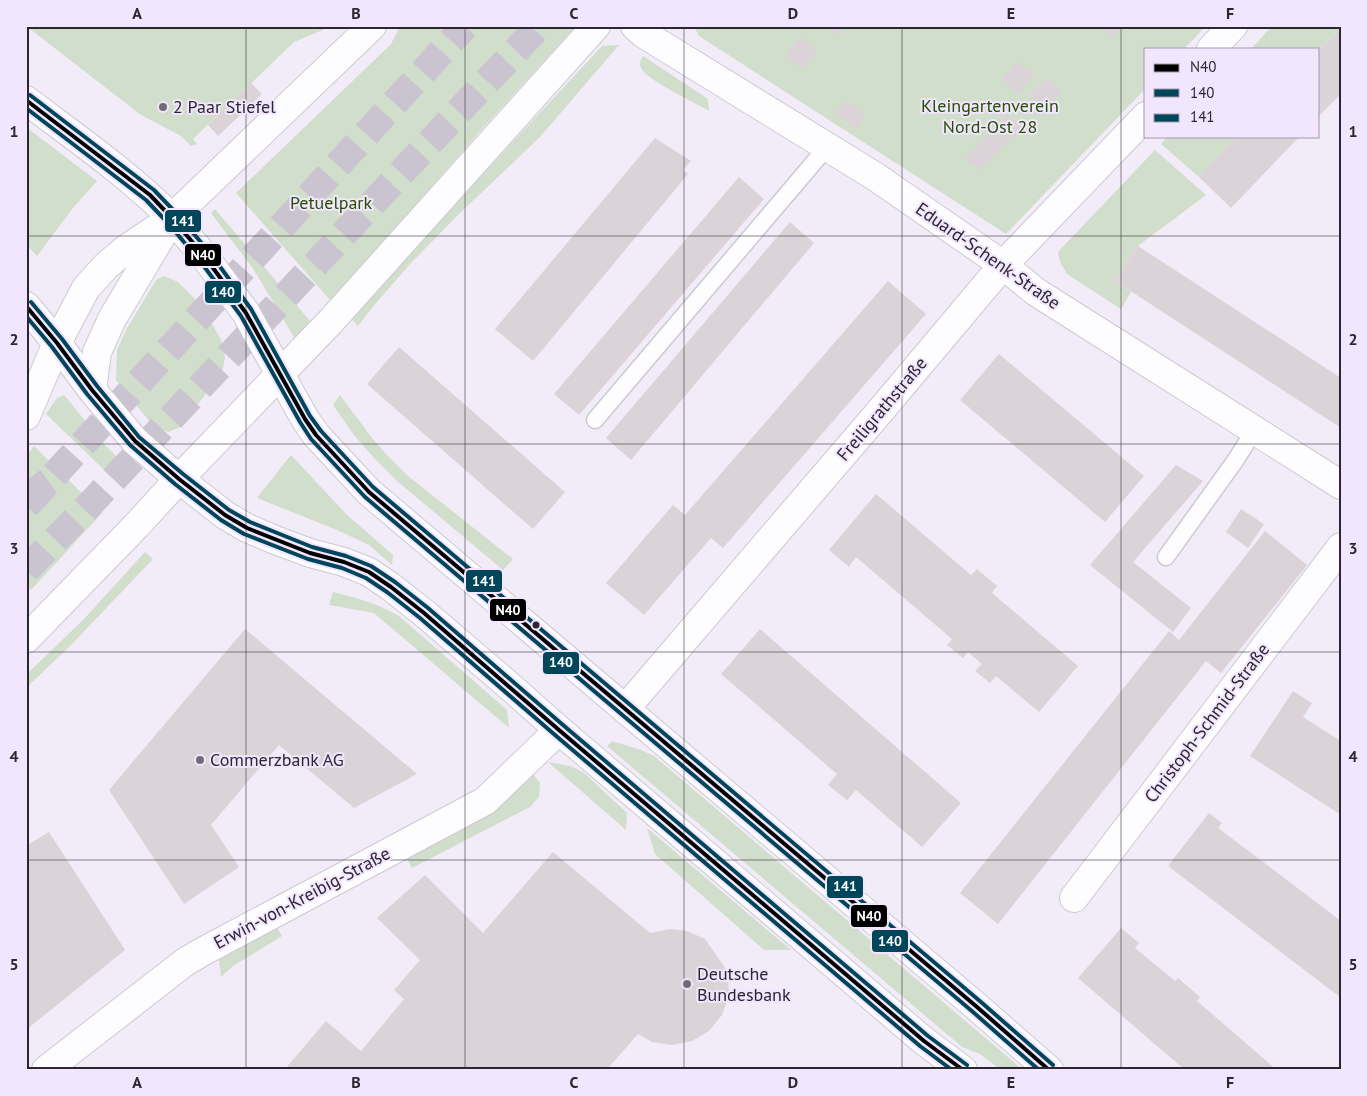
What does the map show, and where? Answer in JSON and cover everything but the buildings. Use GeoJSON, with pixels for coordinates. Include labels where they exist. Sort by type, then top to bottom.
{"type":"FeatureCollection","features":[{"type":"Feature","properties":{"kind":"main road"},"geometry":{"type":"LineString","coordinates":[[26,416],[57,343],[86,288],[106,266],[126,249],[172,218],[372,26]]}},
{"type":"Feature","properties":{"kind":"main road"},"geometry":{"type":"LineString","coordinates":[[26,639],[331,321],[596,26]]}},
{"type":"Feature","properties":{"kind":"main road","name":"Eduard-Schenk-Straße"},"geometry":{"type":"LineString","coordinates":[[635,26],[644,34],[876,177],[1003,265],[1036,292],[1341,485]]}},
{"type":"Feature","properties":{"kind":"main road"},"geometry":{"type":"LineString","coordinates":[[1212,48],[1233,26]]}},
{"type":"Feature","properties":{"kind":"main road"},"geometry":{"type":"LineString","coordinates":[[26,100],[150,195],[172,218],[205,257],[246,313],[305,419],[316,435],[369,492],[1049,1070]]}},
{"type":"Feature","properties":{"kind":"main road","name":"Freiligrathstraße"},"geometry":{"type":"LineString","coordinates":[[625,708],[1003,265],[1144,118]]}},
{"type":"Feature","properties":{"kind":"main road"},"geometry":{"type":"LineString","coordinates":[[92,390],[97,352],[112,319],[172,218]]}},
{"type":"Feature","properties":{"kind":"main road"},"geometry":{"type":"LineString","coordinates":[[26,306],[135,441],[179,479],[225,515],[247,528],[310,553],[344,562],[369,572],[392,588],[454,638],[924,1041],[963,1070]]}},
{"type":"Feature","properties":{"kind":"main road","name":"Christoph-Schmid-Straße"},"geometry":{"type":"LineString","coordinates":[[1074,898],[1341,547]]}},
{"type":"Feature","properties":{"kind":"main road","name":"Erwin-von-Kreibig-Straße"},"geometry":{"type":"LineString","coordinates":[[46,1070],[185,962],[485,801],[559,730]]}},
{"type":"Feature","properties":{"kind":"lane"},"geometry":{"type":"LineString","coordinates":[[595,420],[827,147]]}},
{"type":"Feature","properties":{"kind":"lane"},"geometry":{"type":"LineString","coordinates":[[1166,557],[1254,431]]}},
{"type":"Feature","properties":{"kind":"green space"},"geometry":{"type":"Polygon","coordinates":[[[26,26],[332,26],[294,42],[193,139],[197,144],[191,146],[181,136],[141,115],[26,26]]]}},
{"type":"Feature","properties":{"kind":"green space","name":"Petuelpark"},"geometry":{"type":"Polygon","coordinates":[[[400,26],[576,26],[483,128],[331,301],[236,193],[391,44],[400,26]]]}},
{"type":"Feature","properties":{"kind":"green space","name":"Kleingartenverein Nord-Ost 28"},"geometry":{"type":"Polygon","coordinates":[[[694,26],[1206,26],[1185,48],[1144,48],[1144,90],[1006,234],[699,36],[694,26]]]}},
{"type":"Feature","properties":{"kind":"green space"},"geometry":{"type":"Polygon","coordinates":[[[1272,26],[1341,26],[1341,29],[1320,50],[1320,48],[1252,48],[1272,26]]]}},
{"type":"Feature","properties":{"kind":"green space"},"geometry":{"type":"Polygon","coordinates":[[[619,45],[540,137],[459,214],[410,264],[358,326],[351,318],[495,161],[602,46],[619,45]]]}},
{"type":"Feature","properties":{"kind":"green space"},"geometry":{"type":"Polygon","coordinates":[[[643,56],[708,99],[709,111],[645,73],[640,65],[643,56]]]}},
{"type":"Feature","properties":{"kind":"green space"},"geometry":{"type":"Polygon","coordinates":[[[26,127],[97,181],[73,208],[37,256],[26,244],[26,127]]]}},
{"type":"Feature","properties":{"kind":"green space"},"geometry":{"type":"Polygon","coordinates":[[[1166,138],[1236,138],[1199,177],[1161,144],[1166,138]]]}},
{"type":"Feature","properties":{"kind":"green space"},"geometry":{"type":"Polygon","coordinates":[[[1155,150],[1206,195],[1138,246],[1115,281],[1131,292],[1121,309],[1067,274],[1060,262],[1058,252],[1155,150]]]}},
{"type":"Feature","properties":{"kind":"green space"},"geometry":{"type":"Polygon","coordinates":[[[215,209],[310,321],[295,339],[254,270],[211,213],[215,209]]]}},
{"type":"Feature","properties":{"kind":"green space"},"geometry":{"type":"Polygon","coordinates":[[[164,276],[178,282],[194,298],[223,344],[225,358],[222,372],[181,427],[168,432],[154,427],[116,380],[117,350],[126,330],[156,280],[164,276]]]}},
{"type":"Feature","properties":{"kind":"green space"},"geometry":{"type":"Polygon","coordinates":[[[64,395],[105,445],[135,475],[123,488],[46,414],[57,398],[64,395]]]}},
{"type":"Feature","properties":{"kind":"green space"},"geometry":{"type":"Polygon","coordinates":[[[340,395],[372,438],[408,476],[513,559],[503,570],[397,481],[374,458],[354,435],[333,405],[340,395]]]}},
{"type":"Feature","properties":{"kind":"green space"},"geometry":{"type":"Polygon","coordinates":[[[34,446],[102,513],[31,590],[26,581],[26,457],[34,446]]]}},
{"type":"Feature","properties":{"kind":"green space"},"geometry":{"type":"Polygon","coordinates":[[[291,455],[347,515],[393,555],[392,565],[369,545],[257,498],[291,455]]]}},
{"type":"Feature","properties":{"kind":"green space"},"geometry":{"type":"Polygon","coordinates":[[[145,552],[153,559],[71,645],[26,688],[26,675],[84,619],[145,552]]]}},
{"type":"Feature","properties":{"kind":"green space"},"geometry":{"type":"Polygon","coordinates":[[[333,592],[367,601],[399,616],[507,710],[509,728],[374,613],[329,605],[333,592]]]}},
{"type":"Feature","properties":{"kind":"green space"},"geometry":{"type":"Polygon","coordinates":[[[612,741],[654,756],[1023,1070],[1001,1070],[980,1054],[962,1047],[607,746],[612,741]]]}},
{"type":"Feature","properties":{"kind":"green space"},"geometry":{"type":"Polygon","coordinates":[[[548,762],[570,766],[583,772],[627,813],[626,830],[548,762]]]}},
{"type":"Feature","properties":{"kind":"green space"},"geometry":{"type":"Polygon","coordinates":[[[532,773],[540,783],[539,797],[530,807],[412,868],[406,857],[475,822],[510,795],[532,773]]]}},
{"type":"Feature","properties":{"kind":"green space"},"geometry":{"type":"Polygon","coordinates":[[[647,828],[791,950],[764,950],[655,854],[647,828]]]}},
{"type":"Feature","properties":{"kind":"green space"},"geometry":{"type":"Polygon","coordinates":[[[277,928],[282,936],[233,966],[221,977],[219,960],[277,928]]]}},
{"type":"Feature","properties":{"kind":"tunnel"},"geometry":{"type":"LineString","coordinates":[[26,506],[465,26]]}},
{"type":"Feature","properties":{"kind":"tunnel"},"geometry":{"type":"LineString","coordinates":[[26,570],[80,515],[539,26]]}},
{"type":"Feature","properties":{"kind":"tunnel"},"geometry":{"type":"LineString","coordinates":[[26,498],[52,479]]}},
{"type":"Feature","properties":{"kind":"transit line","name":"141"},"geometry":{"type":"LineString","coordinates":[[30,95],[154,190],[177,214],[210,253],[251,309],[310,416],[321,431],[373,487],[1053,1065]]}},
{"type":"Feature","properties":{"kind":"transit line","name":"N40"},"geometry":{"type":"LineString","coordinates":[[26,100],[150,195],[172,218],[205,257],[246,313],[305,419],[316,435],[369,492],[1049,1070]]}},
{"type":"Feature","properties":{"kind":"transit line","name":"140"},"geometry":{"type":"LineString","coordinates":[[26,108],[146,200],[167,222],[200,261],[241,316],[311,439],[365,497],[1039,1070]]}},
{"type":"Feature","properties":{"kind":"transit line","name":"141"},"geometry":{"type":"LineString","coordinates":[[31,302],[139,437],[183,474],[229,510],[250,522],[312,547],[346,556],[371,566],[395,582],[428,608],[928,1036],[967,1065]]}},
{"type":"Feature","properties":{"kind":"transit line","name":"N40"},"geometry":{"type":"LineString","coordinates":[[26,306],[135,441],[179,479],[225,515],[247,528],[310,553],[344,562],[369,572],[391,587],[424,613],[924,1041],[963,1070]]}},
{"type":"Feature","properties":{"kind":"transit line","name":"140"},"geometry":{"type":"LineString","coordinates":[[26,316],[130,445],[175,484],[221,520],[244,534],[308,559],[342,568],[366,578],[387,592],[420,618],[920,1046],[952,1070]]}},
{"type":"Feature","properties":{"kind":"place","name":"2 Paar Stiefel"},"geometry":{"type":"Point","coordinates":[163,107]}},
{"type":"Feature","properties":{"kind":"place","name":"Commerzbank AG"},"geometry":{"type":"Point","coordinates":[200,760]}},
{"type":"Feature","properties":{"kind":"place","name":"Deutsche Bundesbank"},"geometry":{"type":"Point","coordinates":[687,984]}}]}
